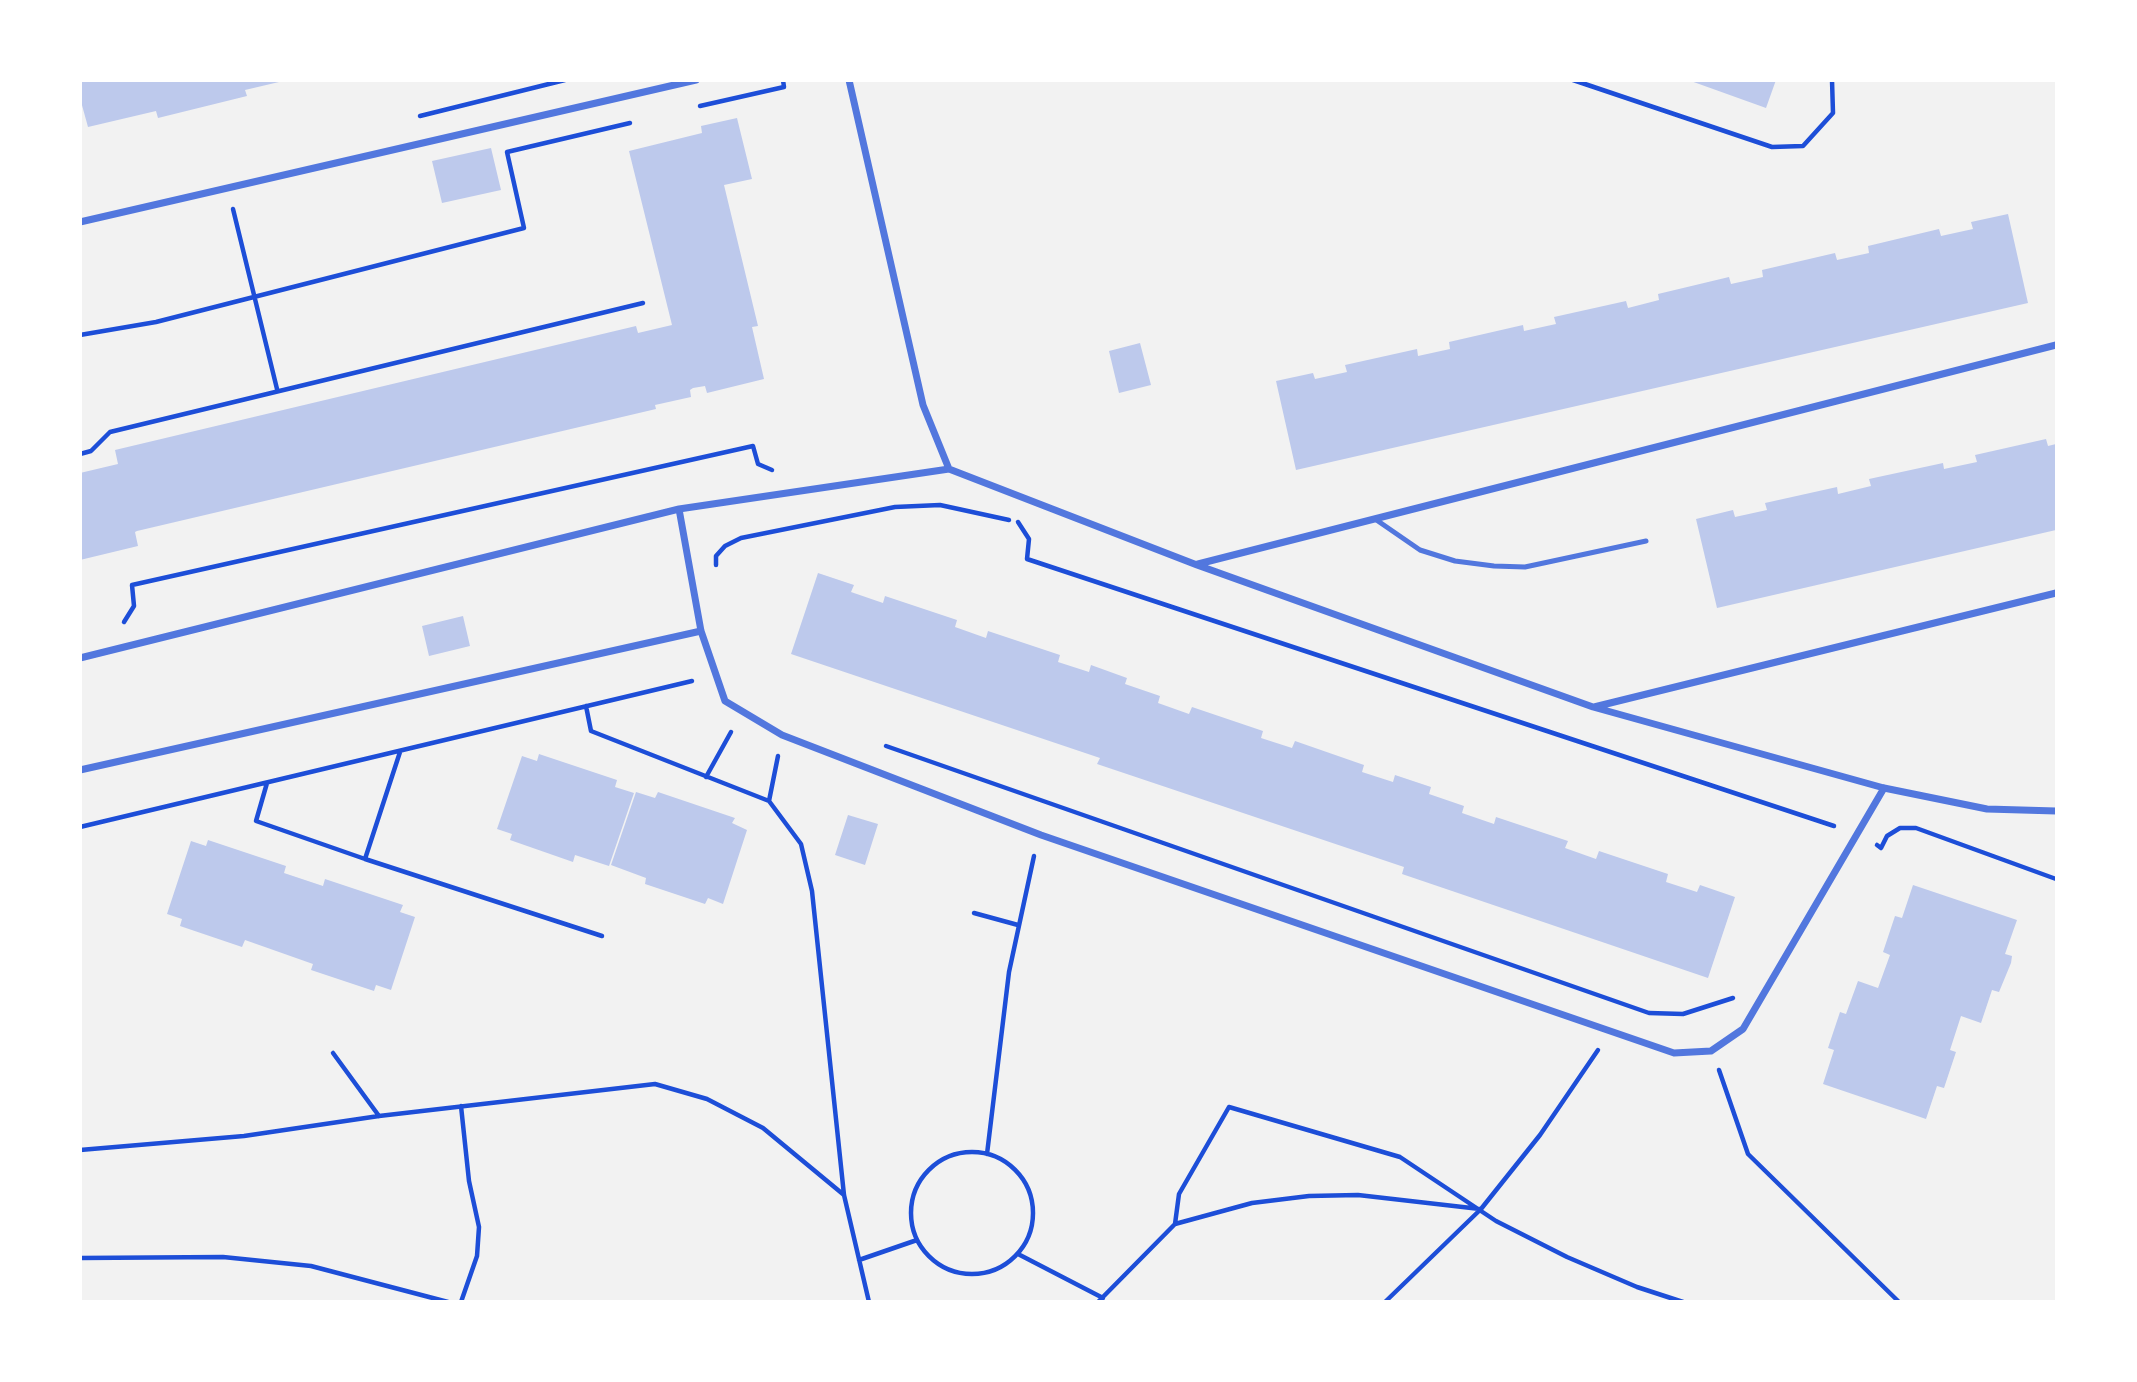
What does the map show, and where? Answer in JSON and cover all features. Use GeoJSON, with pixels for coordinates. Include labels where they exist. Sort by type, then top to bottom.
{"type":"FeatureCollection","features":[{"type":"Feature","properties":{"kind":"street"},"geometry":{"type":"LineString","coordinates":[[80,222],[696,80]]}},
{"type":"Feature","properties":{"kind":"street"},"geometry":{"type":"LineString","coordinates":[[849,80],[923,405],[950,469]]}},
{"type":"Feature","properties":{"kind":"street"},"geometry":{"type":"LineString","coordinates":[[1197,565],[2056,345]]}},
{"type":"Feature","properties":{"kind":"street"},"geometry":{"type":"LineString","coordinates":[[80,658],[679,509],[950,469],[1197,565],[1593,707],[1884,788],[1987,809],[2056,811]]}},
{"type":"Feature","properties":{"kind":"street"},"geometry":{"type":"LineString","coordinates":[[679,509],[701,631],[726,701],[782,735],[1041,835],[1674,1054],[1712,1051],[1743,1029],[1884,788]]}},
{"type":"Feature","properties":{"kind":"street"},"geometry":{"type":"LineString","coordinates":[[1593,707],[2056,593]]}},
{"type":"Feature","properties":{"kind":"street"},"geometry":{"type":"LineString","coordinates":[[80,770],[701,631]]}},
{"type":"Feature","properties":{"kind":"lane"},"geometry":{"type":"LineString","coordinates":[[1376,519],[1420,550],[1455,561],[1494,566],[1525,567],[1646,541]]}},
{"type":"Feature","properties":{"kind":"path"},"geometry":{"type":"LineString","coordinates":[[692,108],[784,87],[783,80]]}},
{"type":"Feature","properties":{"kind":"path"},"geometry":{"type":"LineString","coordinates":[[1573,80],[1772,147],[1803,146],[1833,113],[1832,80]]}},
{"type":"Feature","properties":{"kind":"path"},"geometry":{"type":"LineString","coordinates":[[80,335],[156,322],[524,228],[507,152],[639,121]]}},
{"type":"Feature","properties":{"kind":"path"},"geometry":{"type":"LineString","coordinates":[[227,188],[277,389]]}},
{"type":"Feature","properties":{"kind":"path"},"geometry":{"type":"LineString","coordinates":[[80,454],[91,452],[110,432],[277,389],[643,303]]}},
{"type":"Feature","properties":{"kind":"path"},"geometry":{"type":"LineString","coordinates":[[113,626],[123,624],[134,606],[132,584],[753,446],[758,464],[774,471],[785,468]]}},
{"type":"Feature","properties":{"kind":"path"},"geometry":{"type":"LineString","coordinates":[[716,576],[716,556],[733,542],[895,507],[940,505],[1020,523],[1029,539],[1027,559],[1859,834],[1881,848],[1887,836],[1900,828],[1916,828],[2056,879]]}},
{"type":"Feature","properties":{"kind":"path"},"geometry":{"type":"LineString","coordinates":[[829,511],[830,520]]}},
{"type":"Feature","properties":{"kind":"path"},"geometry":{"type":"LineString","coordinates":[[80,827],[716,675]]}},
{"type":"Feature","properties":{"kind":"path"},"geometry":{"type":"LineString","coordinates":[[586,706],[591,731],[769,802],[800,844],[812,891],[844,1195],[869,1301]]}},
{"type":"Feature","properties":{"kind":"path"},"geometry":{"type":"LineString","coordinates":[[706,777],[743,712]]}},
{"type":"Feature","properties":{"kind":"path"},"geometry":{"type":"LineString","coordinates":[[769,802],[782,735]]}},
{"type":"Feature","properties":{"kind":"path"},"geometry":{"type":"LineString","coordinates":[[873,742],[1649,1013],[1683,1014],[1732,999],[1739,991]]}},
{"type":"Feature","properties":{"kind":"path"},"geometry":{"type":"LineString","coordinates":[[365,859],[400,751]]}},
{"type":"Feature","properties":{"kind":"path"},"geometry":{"type":"LineString","coordinates":[[267,783],[256,821],[602,936]]}},
{"type":"Feature","properties":{"kind":"path"},"geometry":{"type":"LineString","coordinates":[[1828,837],[1835,826]]}},
{"type":"Feature","properties":{"kind":"path"},"geometry":{"type":"LineString","coordinates":[[987,1154],[1009,972],[1041,835]]}},
{"type":"Feature","properties":{"kind":"path"},"geometry":{"type":"LineString","coordinates":[[974,913],[1018,925]]}},
{"type":"Feature","properties":{"kind":"path"},"geometry":{"type":"LineString","coordinates":[[1385,1301],[1481,1209],[1515,1168],[1611,1033]]}},
{"type":"Feature","properties":{"kind":"path"},"geometry":{"type":"LineString","coordinates":[[1712,1051],[1748,1154],[1899,1301]]}},
{"type":"Feature","properties":{"kind":"path"},"geometry":{"type":"LineString","coordinates":[[333,1053],[379,1116]]}},
{"type":"Feature","properties":{"kind":"path"},"geometry":{"type":"LineString","coordinates":[[80,1150],[244,1136],[379,1116],[655,1084],[706,1099],[763,1129],[844,1195]]}},
{"type":"Feature","properties":{"kind":"path"},"geometry":{"type":"LineString","coordinates":[[461,1106],[469,1181],[479,1227],[477,1256],[461,1301]]}},
{"type":"Feature","properties":{"kind":"path"},"geometry":{"type":"LineString","coordinates":[[1175,1224],[1179,1194],[1229,1107],[1400,1157],[1496,1221],[1567,1257],[1637,1287],[1683,1301]]}},
{"type":"Feature","properties":{"kind":"path"},"geometry":{"type":"LineString","coordinates":[[967,1152],[987,1154],[1006,1162],[1021,1177],[1031,1195],[1034,1216],[1029,1236],[1018,1254],[1003,1266],[984,1273],[964,1274],[944,1268],[928,1256],[917,1240],[911,1221],[912,1201],[919,1183],[932,1167],[948,1156],[967,1152]]}},
{"type":"Feature","properties":{"kind":"path"},"geometry":{"type":"LineString","coordinates":[[1018,1254],[1100,1300],[1175,1224],[1252,1203],[1310,1196],[1358,1195],[1481,1209]]}},
{"type":"Feature","properties":{"kind":"path"},"geometry":{"type":"LineString","coordinates":[[859,1260],[917,1240]]}},
{"type":"Feature","properties":{"kind":"path"},"geometry":{"type":"LineString","coordinates":[[80,1258],[223,1257],[311,1266],[448,1301]]}},
{"type":"Feature","properties":{"kind":"building"},"geometry":{"type":"Polygon","coordinates":[[[80,80],[279,82],[245,90],[247,96],[158,118],[156,111],[88,127],[80,98],[80,80]]]}},
{"type":"Feature","properties":{"kind":"building"},"geometry":{"type":"Polygon","coordinates":[[[1688,80],[1776,80],[1766,108],[1688,80]]]}},
{"type":"Feature","properties":{"kind":"building"},"geometry":{"type":"Polygon","coordinates":[[[737,118],[752,179],[724,185],[758,326],[752,327],[764,379],[707,393],[705,386],[693,388],[690,390],[691,397],[655,405],[656,409],[137,531],[138,546],[80,560],[80,473],[118,464],[115,450],[636,326],[638,333],[672,325],[629,151],[702,133],[701,126],[737,118]]]}},
{"type":"Feature","properties":{"kind":"building"},"geometry":{"type":"Polygon","coordinates":[[[491,148],[501,190],[442,203],[432,161],[491,148]]]}},
{"type":"Feature","properties":{"kind":"building"},"geometry":{"type":"Polygon","coordinates":[[[2008,214],[2028,303],[1296,470],[1276,381],[1313,373],[1315,379],[1347,372],[1345,365],[1417,349],[1418,356],[1450,349],[1449,342],[1523,325],[1524,331],[1556,324],[1554,317],[1626,301],[1628,308],[1659,300],[1658,294],[1729,277],[1731,284],[1763,277],[1762,270],[1835,253],[1837,260],[1869,253],[1868,246],[1939,229],[1941,236],[1973,229],[1971,222],[2008,214]]]}},
{"type":"Feature","properties":{"kind":"building"},"geometry":{"type":"Polygon","coordinates":[[[1140,343],[1151,385],[1119,393],[1109,351],[1140,343]]]}},
{"type":"Feature","properties":{"kind":"building"},"geometry":{"type":"Polygon","coordinates":[[[2046,439],[2048,446],[2056,444],[2056,530],[1717,608],[1696,519],[1733,510],[1735,517],[1767,510],[1765,503],[1837,487],[1838,494],[1871,486],[1869,479],[1943,463],[1944,469],[1977,462],[1975,455],[2046,439]]]}},
{"type":"Feature","properties":{"kind":"building"},"geometry":{"type":"Polygon","coordinates":[[[818,573],[854,585],[851,592],[883,603],[885,596],[957,620],[955,627],[986,638],[988,631],[1060,655],[1058,662],[1089,672],[1091,665],[1127,678],[1125,684],[1160,696],[1158,703],[1189,714],[1192,707],[1263,731],[1261,738],[1292,748],[1295,741],[1364,765],[1362,772],[1393,782],[1395,775],[1431,787],[1429,794],[1464,806],[1462,813],[1494,824],[1496,817],[1568,841],[1565,848],[1596,859],[1599,851],[1668,874],[1666,882],[1697,892],[1700,885],[1735,897],[1708,978],[1402,874],[1404,867],[1097,764],[1100,758],[791,654],[818,573]]]}},
{"type":"Feature","properties":{"kind":"building"},"geometry":{"type":"Polygon","coordinates":[[[463,616],[470,646],[429,656],[422,626],[463,616]]]}},
{"type":"Feature","properties":{"kind":"building"},"geometry":{"type":"Polygon","coordinates":[[[539,754],[617,780],[615,787],[634,793],[609,866],[575,855],[573,862],[510,840],[512,834],[497,829],[522,756],[537,761],[539,754]]]}},
{"type":"Feature","properties":{"kind":"building"},"geometry":{"type":"Polygon","coordinates":[[[636,792],[655,798],[658,792],[735,818],[732,823],[747,830],[723,904],[708,898],[705,904],[645,884],[646,878],[611,865],[636,792]]]}},
{"type":"Feature","properties":{"kind":"building"},"geometry":{"type":"Polygon","coordinates":[[[848,815],[878,824],[865,865],[835,855],[848,815]]]}},
{"type":"Feature","properties":{"kind":"building"},"geometry":{"type":"Polygon","coordinates":[[[208,840],[286,866],[284,873],[323,886],[325,879],[403,905],[400,912],[415,917],[391,990],[376,985],[374,991],[311,970],[313,964],[245,940],[242,947],[180,926],[182,919],[167,914],[191,841],[206,846],[208,840]]]}},
{"type":"Feature","properties":{"kind":"building"},"geometry":{"type":"Polygon","coordinates":[[[1913,885],[2017,920],[2005,954],[2012,956],[2011,963],[1999,992],[1992,990],[1981,1023],[1961,1016],[1950,1050],[1956,1052],[1944,1088],[1937,1086],[1926,1119],[1823,1084],[1834,1050],[1828,1048],[1840,1012],[1846,1014],[1858,981],[1878,988],[1890,955],[1883,952],[1895,916],[1902,918],[1913,885]]]}}]}
